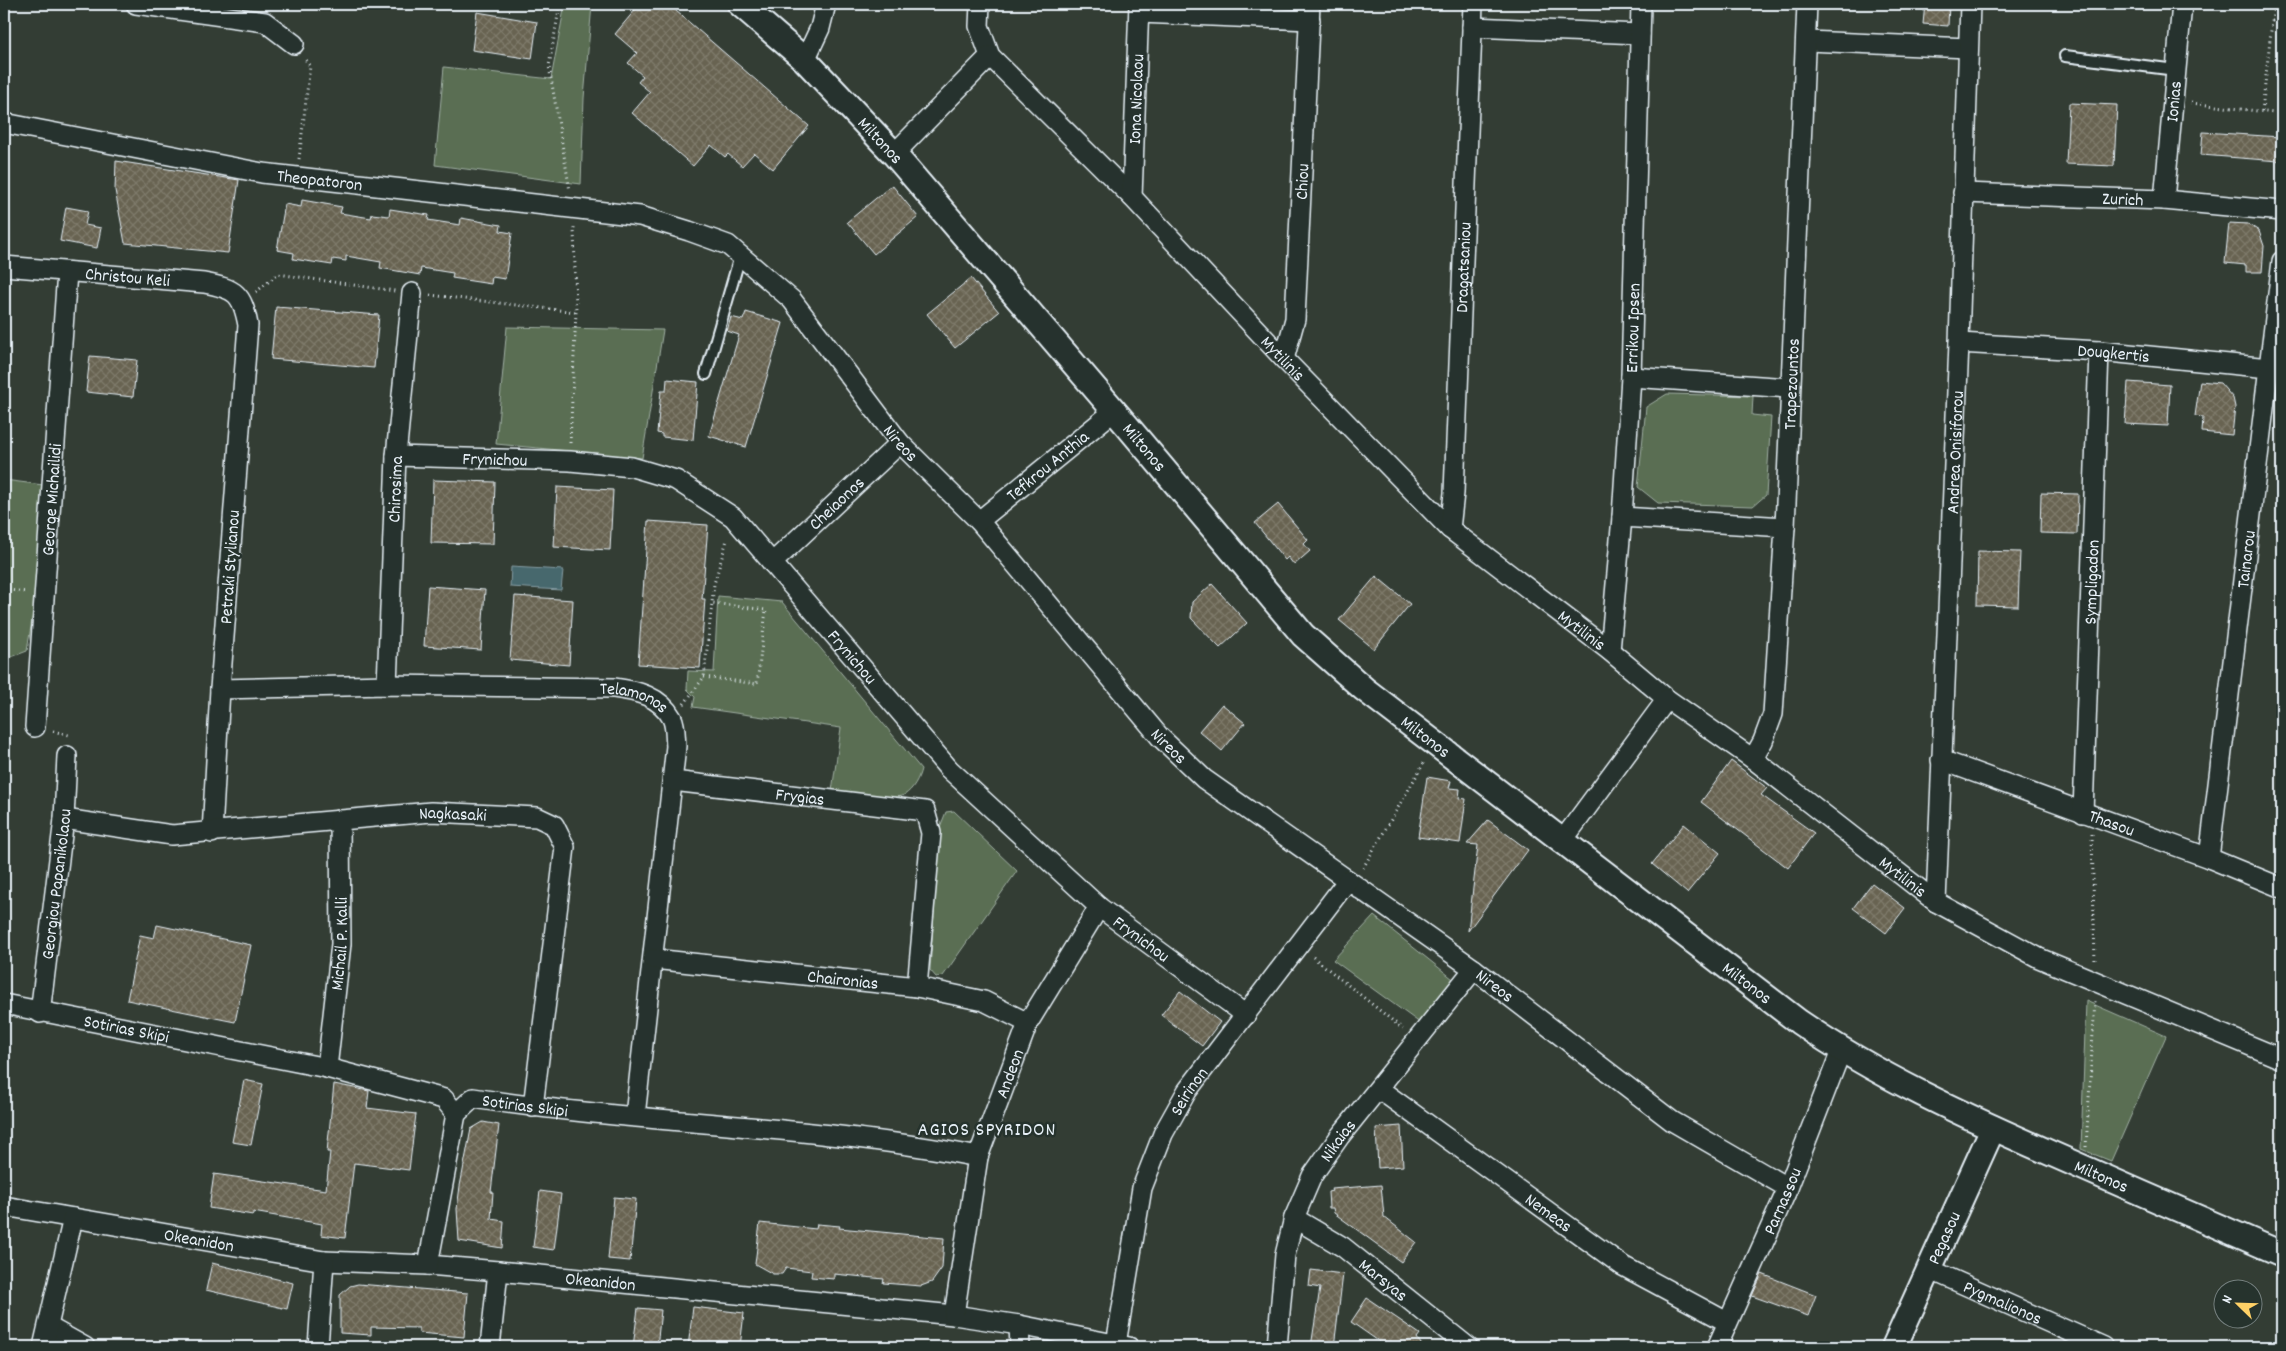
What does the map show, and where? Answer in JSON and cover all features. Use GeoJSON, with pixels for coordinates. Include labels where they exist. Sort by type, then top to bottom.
{"type":"FeatureCollection","features":[{"type":"Feature","properties":{"kind":"street"},"geometry":{"type":"LineString","coordinates":[[136,4],[265,22],[294,44]]}},
{"type":"Feature","properties":{"kind":"street","name":"Miltonos"},"geometry":{"type":"LineString","coordinates":[[740,4],[805,60],[894,154],[1114,410],[1303,635],[1364,689],[1799,1022],[1841,1051],[1898,1083],[1993,1128],[2282,1254]]}},
{"type":"Feature","properties":{"kind":"street"},"geometry":{"type":"LineString","coordinates":[[805,60],[820,28],[826,4]]}},
{"type":"Feature","properties":{"kind":"street"},"geometry":{"type":"LineString","coordinates":[[894,154],[990,56],[979,26],[980,4]]}},
{"type":"Feature","properties":{"kind":"street","name":"Dragatsaniou"},"geometry":{"type":"LineString","coordinates":[[1450,529],[1454,493],[1473,4]]}},
{"type":"Feature","properties":{"kind":"street","name":"Errikou Ipsen"},"geometry":{"type":"LineString","coordinates":[[1610,651],[1622,517],[1631,377],[1640,4]]}},
{"type":"Feature","properties":{"kind":"street","name":"Trapezountos"},"geometry":{"type":"LineString","coordinates":[[1753,759],[1763,741],[1773,714],[1785,527],[1807,41],[1807,4]]}},
{"type":"Feature","properties":{"kind":"street","name":"Andrea Onisiforou"},"geometry":{"type":"LineString","coordinates":[[1936,902],[1959,343],[1970,4]]}},
{"type":"Feature","properties":{"kind":"street","name":"Ionias"},"geometry":{"type":"LineString","coordinates":[[2164,200],[2182,4]]}},
{"type":"Feature","properties":{"kind":"street"},"geometry":{"type":"LineString","coordinates":[[1139,8],[1310,12]]}},
{"type":"Feature","properties":{"kind":"street","name":"Iona Nicolaou"},"geometry":{"type":"LineString","coordinates":[[1132,197],[1139,8]]}},
{"type":"Feature","properties":{"kind":"street","name":"Chiou"},"geometry":{"type":"LineString","coordinates":[[1284,359],[1295,319],[1310,12]]}},
{"type":"Feature","properties":{"kind":"street"},"geometry":{"type":"LineString","coordinates":[[1472,27],[1640,34]]}},
{"type":"Feature","properties":{"kind":"street"},"geometry":{"type":"LineString","coordinates":[[1807,41],[1968,48]]}},
{"type":"Feature","properties":{"kind":"street","name":"Mytilinis"},"geometry":{"type":"LineString","coordinates":[[990,56],[1132,197],[1284,359],[1450,529],[1610,651],[1667,699],[1753,759],[1936,902],[2039,958],[2282,1059]]}},
{"type":"Feature","properties":{"kind":"street","name":"Theopatoron"},"geometry":{"type":"LineString","coordinates":[[4,123],[262,172],[574,210],[640,216]]}},
{"type":"Feature","properties":{"kind":"street","name":"Zurich"},"geometry":{"type":"LineString","coordinates":[[1963,193],[2164,200],[2282,210]]}},
{"type":"Feature","properties":{"kind":"street","name":"Nireos"},"geometry":{"type":"LineString","coordinates":[[640,216],[728,245],[792,300],[900,443],[978,521],[1160,737],[1204,779],[1474,969],[1672,1121],[1788,1188]]}},
{"type":"Feature","properties":{"kind":"street","name":"Tainarou"},"geometry":{"type":"LineString","coordinates":[[2209,858],[2282,261]]}},
{"type":"Feature","properties":{"kind":"street","name":"Christou Keli"},"geometry":{"type":"LineString","coordinates":[[4,266],[204,283],[227,287],[243,302]]}},
{"type":"Feature","properties":{"kind":"street","name":"George Michailidi"},"geometry":{"type":"LineString","coordinates":[[36,726],[67,272]]}},
{"type":"Feature","properties":{"kind":"street","name":"Chirosima"},"geometry":{"type":"LineString","coordinates":[[387,685],[396,456],[412,293]]}},
{"type":"Feature","properties":{"kind":"street","name":"Petraki Stylianou"},"geometry":{"type":"LineString","coordinates":[[212,833],[220,689],[248,325],[243,302]]}},
{"type":"Feature","properties":{"kind":"street","name":"Dougkertis"},"geometry":{"type":"LineString","coordinates":[[1959,343],[2099,351],[2269,368]]}},
{"type":"Feature","properties":{"kind":"street","name":"Sympligadon"},"geometry":{"type":"LineString","coordinates":[[2083,813],[2099,351]]}},
{"type":"Feature","properties":{"kind":"street"},"geometry":{"type":"LineString","coordinates":[[1631,377],[1790,388]]}},
{"type":"Feature","properties":{"kind":"street","name":"Tefkrou Anthia"},"geometry":{"type":"LineString","coordinates":[[978,521],[1114,410]]}},
{"type":"Feature","properties":{"kind":"street","name":"Cheiaonos"},"geometry":{"type":"LineString","coordinates":[[772,563],[900,443]]}},
{"type":"Feature","properties":{"kind":"street","name":"Frynichou"},"geometry":{"type":"LineString","coordinates":[[396,456],[570,461],[632,467],[676,480],[734,517],[949,770],[1099,907],[1246,1015]]}},
{"type":"Feature","properties":{"kind":"street"},"geometry":{"type":"LineString","coordinates":[[1622,517],[1785,527]]}},
{"type":"Feature","properties":{"kind":"street","name":"Telamonos"},"geometry":{"type":"LineString","coordinates":[[220,689],[387,685],[614,688],[637,691],[659,702],[673,720],[676,746],[635,1116]]}},
{"type":"Feature","properties":{"kind":"street"},"geometry":{"type":"LineString","coordinates":[[1563,840],[1667,699]]}},
{"type":"Feature","properties":{"kind":"street","name":"Georgiou Papanikolaou"},"geometry":{"type":"LineString","coordinates":[[40,1012],[64,819],[67,756]]}},
{"type":"Feature","properties":{"kind":"street","name":"Thasou"},"geometry":{"type":"LineString","coordinates":[[1942,760],[2209,858],[2282,888]]}},
{"type":"Feature","properties":{"kind":"street","name":"Frygias"},"geometry":{"type":"LineString","coordinates":[[673,781],[925,811],[931,833],[917,987]]}},
{"type":"Feature","properties":{"kind":"street","name":"Nagkasaki"},"geometry":{"type":"LineString","coordinates":[[64,819],[172,835],[212,833],[430,812],[537,817],[554,824],[565,847],[533,1107]]}},
{"type":"Feature","properties":{"kind":"street","name":"Michail P. Kalli"},"geometry":{"type":"LineString","coordinates":[[327,1068],[341,944],[340,820]]}},
{"type":"Feature","properties":{"kind":"street","name":"Seirinon"},"geometry":{"type":"LineString","coordinates":[[1123,1345],[1142,1188],[1163,1134],[1187,1091],[1298,946],[1351,882]]}},
{"type":"Feature","properties":{"kind":"street","name":"Andeon"},"geometry":{"type":"LineString","coordinates":[[954,1316],[978,1157],[1028,1023],[1099,907]]}},
{"type":"Feature","properties":{"kind":"street","name":"Chaironias"},"geometry":{"type":"LineString","coordinates":[[653,959],[917,987],[984,1001],[1028,1023]]}},
{"type":"Feature","properties":{"kind":"street","name":"Nikaias"},"geometry":{"type":"LineString","coordinates":[[1276,1347],[1285,1255],[1294,1218],[1312,1176],[1340,1136],[1380,1089],[1474,969]]}},
{"type":"Feature","properties":{"kind":"street","name":"Sotirias Skipi"},"geometry":{"type":"LineString","coordinates":[[4,1004],[327,1068],[444,1099],[456,1114],[473,1098],[533,1107],[923,1146],[978,1157]]}},
{"type":"Feature","properties":{"kind":"street","name":"Parnassou"},"geometry":{"type":"LineString","coordinates":[[1717,1347],[1788,1188],[1841,1051]]}},
{"type":"Feature","properties":{"kind":"street","name":"Nemeas"},"geometry":{"type":"LineString","coordinates":[[1380,1089],[1623,1266],[1728,1322]]}},
{"type":"Feature","properties":{"kind":"street"},"geometry":{"type":"LineString","coordinates":[[428,1266],[456,1114]]}},
{"type":"Feature","properties":{"kind":"street","name":"Pegasou"},"geometry":{"type":"LineString","coordinates":[[1894,1347],[1993,1128]]}},
{"type":"Feature","properties":{"kind":"street","name":"Okeanidon"},"geometry":{"type":"LineString","coordinates":[[4,1206],[324,1262],[498,1271],[954,1316],[1018,1324],[1123,1345]]}},
{"type":"Feature","properties":{"kind":"street"},"geometry":{"type":"LineString","coordinates":[[43,1347],[73,1218]]}},
{"type":"Feature","properties":{"kind":"street","name":"Marsyas"},"geometry":{"type":"LineString","coordinates":[[1294,1218],[1343,1247],[1468,1347]]}},
{"type":"Feature","properties":{"kind":"street"},"geometry":{"type":"LineString","coordinates":[[318,1347],[324,1262]]}},
{"type":"Feature","properties":{"kind":"street","name":"Pygmalionos"},"geometry":{"type":"LineString","coordinates":[[1929,1269],[2104,1347]]}},
{"type":"Feature","properties":{"kind":"street"},"geometry":{"type":"LineString","coordinates":[[490,1347],[498,1271]]}},
{"type":"Feature","properties":{"kind":"street"},"geometry":{"type":"LineString","coordinates":[[1018,1324],[1020,1347]]}},
{"type":"Feature","properties":{"kind":"street"},"geometry":{"type":"LineString","coordinates":[[49,1327],[84,1347]]}},
{"type":"Feature","properties":{"kind":"lane"},"geometry":{"type":"LineString","coordinates":[[2065,56],[2176,70]]}},
{"type":"Feature","properties":{"kind":"lane"},"geometry":{"type":"LineString","coordinates":[[706,374],[740,256]]}},
{"type":"Feature","properties":{"kind":"path"},"geometry":{"type":"LineString","coordinates":[[560,4],[549,66],[574,210],[576,312],[570,461]]}},
{"type":"Feature","properties":{"kind":"path"},"geometry":{"type":"LineString","coordinates":[[2262,111],[2274,4]]}},
{"type":"Feature","properties":{"kind":"path"},"geometry":{"type":"LineString","coordinates":[[2272,21],[2282,22]]}},
{"type":"Feature","properties":{"kind":"path"},"geometry":{"type":"LineString","coordinates":[[294,44],[310,66],[297,177]]}},
{"type":"Feature","properties":{"kind":"path"},"geometry":{"type":"LineString","coordinates":[[2173,101],[2282,114]]}},
{"type":"Feature","properties":{"kind":"path"},"geometry":{"type":"LineString","coordinates":[[673,720],[704,677],[714,584],[734,517]]}},
{"type":"Feature","properties":{"kind":"path"},"geometry":{"type":"LineString","coordinates":[[4,579],[8,590],[4,603]]}},
{"type":"Feature","properties":{"kind":"path"},"geometry":{"type":"LineString","coordinates":[[704,677],[757,684],[766,610],[712,603]]}},
{"type":"Feature","properties":{"kind":"path"},"geometry":{"type":"LineString","coordinates":[[36,726],[69,735],[67,756]]}},
{"type":"Feature","properties":{"kind":"path"},"geometry":{"type":"LineString","coordinates":[[1351,882],[1435,743]]}},
{"type":"Feature","properties":{"kind":"path"},"geometry":{"type":"LineString","coordinates":[[1298,946],[1418,1041]]}},
{"type":"Feature","properties":{"kind":"green space"},"geometry":{"type":"Polygon","coordinates":[[[565,4],[592,4],[584,98],[581,184],[435,165],[444,67],[551,79],[565,4]]]}},
{"type":"Feature","properties":{"kind":"green space"},"geometry":{"type":"Polygon","coordinates":[[[507,327],[663,330],[642,458],[496,444],[507,327]]]}},
{"type":"Feature","properties":{"kind":"green space"},"geometry":{"type":"Polygon","coordinates":[[[1667,394],[1753,396],[1752,415],[1771,417],[1766,495],[1753,506],[1658,503],[1638,487],[1646,407],[1667,394]]]}},
{"type":"Feature","properties":{"kind":"green space"},"geometry":{"type":"Polygon","coordinates":[[[4,480],[43,485],[35,601],[27,651],[6,659],[4,679],[4,480]]]}},
{"type":"Feature","properties":{"kind":"green space"},"geometry":{"type":"Polygon","coordinates":[[[718,596],[782,602],[921,769],[913,787],[904,795],[889,798],[832,791],[841,728],[693,707],[695,697],[687,689],[688,671],[714,672],[718,596]]]}},
{"type":"Feature","properties":{"kind":"green space"},"geometry":{"type":"Polygon","coordinates":[[[954,811],[1017,871],[943,976],[936,977],[930,970],[940,827],[946,812],[954,811]]]}},
{"type":"Feature","properties":{"kind":"green space"},"geometry":{"type":"Polygon","coordinates":[[[1374,916],[1453,979],[1424,1026],[1333,960],[1374,916]]]}},
{"type":"Feature","properties":{"kind":"green space"},"geometry":{"type":"Polygon","coordinates":[[[2086,1001],[2166,1036],[2111,1161],[2081,1149],[2086,1001]]]}},
{"type":"Feature","properties":{"kind":"water"},"geometry":{"type":"Polygon","coordinates":[[[511,567],[563,570],[561,590],[510,587],[511,567]]]}},
{"type":"Feature","properties":{"kind":"building"},"geometry":{"type":"Polygon","coordinates":[[[640,4],[668,4],[809,126],[773,169],[754,153],[742,166],[728,154],[725,157],[711,145],[693,166],[632,113],[650,92],[638,82],[643,76],[628,63],[637,53],[615,34],[640,4]]]}},
{"type":"Feature","properties":{"kind":"building"},"geometry":{"type":"Polygon","coordinates":[[[1925,4],[1949,4],[1948,26],[1923,24],[1925,4]]]}},
{"type":"Feature","properties":{"kind":"building"},"geometry":{"type":"Polygon","coordinates":[[[477,12],[537,22],[532,59],[472,50],[477,12]]]}},
{"type":"Feature","properties":{"kind":"building"},"geometry":{"type":"Polygon","coordinates":[[[2069,103],[2117,105],[2114,166],[2066,164],[2069,103]]]}},
{"type":"Feature","properties":{"kind":"building"},"geometry":{"type":"Polygon","coordinates":[[[2203,132],[2281,137],[2279,161],[2201,155],[2203,132]]]}},
{"type":"Feature","properties":{"kind":"building"},"geometry":{"type":"Polygon","coordinates":[[[116,161],[239,180],[228,253],[125,243],[115,190],[116,161]]]}},
{"type":"Feature","properties":{"kind":"building"},"geometry":{"type":"Polygon","coordinates":[[[892,185],[918,217],[874,254],[847,222],[892,185]]]}},
{"type":"Feature","properties":{"kind":"building"},"geometry":{"type":"Polygon","coordinates":[[[302,200],[342,207],[340,213],[371,218],[372,214],[389,216],[390,209],[429,215],[428,220],[460,225],[461,218],[501,225],[500,231],[512,233],[505,279],[492,277],[491,284],[452,278],[453,273],[421,268],[420,275],[380,268],[381,262],[346,256],[346,261],[333,259],[332,265],[293,259],[294,253],[277,250],[285,204],[301,207],[302,200]]]}},
{"type":"Feature","properties":{"kind":"building"},"geometry":{"type":"Polygon","coordinates":[[[66,207],[88,211],[85,225],[101,228],[97,248],[60,241],[66,207]]]}},
{"type":"Feature","properties":{"kind":"building"},"geometry":{"type":"Polygon","coordinates":[[[2229,223],[2248,224],[2259,231],[2264,246],[2262,272],[2246,272],[2246,265],[2225,263],[2229,223]]]}},
{"type":"Feature","properties":{"kind":"building"},"geometry":{"type":"Polygon","coordinates":[[[971,278],[999,312],[955,348],[927,314],[971,278]]]}},
{"type":"Feature","properties":{"kind":"building"},"geometry":{"type":"Polygon","coordinates":[[[276,307],[379,315],[374,368],[271,359],[276,307]]]}},
{"type":"Feature","properties":{"kind":"building"},"geometry":{"type":"Polygon","coordinates":[[[746,312],[783,323],[746,447],[709,436],[739,335],[727,331],[731,317],[743,320],[746,312]]]}},
{"type":"Feature","properties":{"kind":"building"},"geometry":{"type":"Polygon","coordinates":[[[90,356],[137,360],[133,397],[86,392],[90,356]]]}},
{"type":"Feature","properties":{"kind":"building"},"geometry":{"type":"Polygon","coordinates":[[[667,379],[698,382],[693,440],[662,437],[662,434],[657,433],[661,391],[666,391],[667,379]]]}},
{"type":"Feature","properties":{"kind":"building"},"geometry":{"type":"Polygon","coordinates":[[[2200,381],[2220,383],[2233,398],[2235,407],[2232,435],[2202,432],[2203,417],[2195,416],[2200,381]]]}},
{"type":"Feature","properties":{"kind":"building"},"geometry":{"type":"Polygon","coordinates":[[[2128,382],[2170,385],[2168,426],[2125,424],[2128,382]]]}},
{"type":"Feature","properties":{"kind":"building"},"geometry":{"type":"Polygon","coordinates":[[[433,480],[495,482],[493,544],[431,543],[433,480]]]}},
{"type":"Feature","properties":{"kind":"building"},"geometry":{"type":"Polygon","coordinates":[[[557,487],[613,490],[610,550],[554,547],[557,487]]]}},
{"type":"Feature","properties":{"kind":"building"},"geometry":{"type":"Polygon","coordinates":[[[2041,493],[2078,494],[2077,534],[2040,533],[2041,493]]]}},
{"type":"Feature","properties":{"kind":"building"},"geometry":{"type":"Polygon","coordinates":[[[1278,504],[1308,540],[1304,544],[1310,551],[1294,565],[1288,557],[1285,560],[1255,523],[1278,504]]]}},
{"type":"Feature","properties":{"kind":"building"},"geometry":{"type":"Polygon","coordinates":[[[648,521],[708,525],[702,599],[705,599],[700,668],[638,664],[648,521]]]}},
{"type":"Feature","properties":{"kind":"building"},"geometry":{"type":"Polygon","coordinates":[[[1978,551],[2020,552],[2018,606],[1977,605],[1978,551]]]}},
{"type":"Feature","properties":{"kind":"building"},"geometry":{"type":"Polygon","coordinates":[[[1376,576],[1410,604],[1374,649],[1339,620],[1376,576]]]}},
{"type":"Feature","properties":{"kind":"building"},"geometry":{"type":"Polygon","coordinates":[[[1212,584],[1247,623],[1220,648],[1191,618],[1192,602],[1212,584]]]}},
{"type":"Feature","properties":{"kind":"building"},"geometry":{"type":"Polygon","coordinates":[[[428,586],[485,590],[481,650],[424,646],[428,586]]]}},
{"type":"Feature","properties":{"kind":"building"},"geometry":{"type":"Polygon","coordinates":[[[515,596],[573,600],[569,665],[510,660],[515,596]]]}},
{"type":"Feature","properties":{"kind":"building"},"geometry":{"type":"Polygon","coordinates":[[[1222,704],[1245,723],[1222,751],[1199,731],[1222,704]]]}},
{"type":"Feature","properties":{"kind":"building"},"geometry":{"type":"Polygon","coordinates":[[[1731,761],[1767,788],[1761,795],[1814,833],[1788,868],[1701,802],[1731,761]]]}},
{"type":"Feature","properties":{"kind":"building"},"geometry":{"type":"Polygon","coordinates":[[[1427,777],[1451,781],[1449,788],[1460,789],[1459,798],[1466,799],[1460,843],[1418,837],[1427,777]]]}},
{"type":"Feature","properties":{"kind":"building"},"geometry":{"type":"Polygon","coordinates":[[[1488,820],[1528,850],[1468,931],[1478,845],[1467,844],[1488,820]]]}},
{"type":"Feature","properties":{"kind":"building"},"geometry":{"type":"Polygon","coordinates":[[[1684,824],[1720,853],[1687,893],[1652,864],[1684,824]]]}},
{"type":"Feature","properties":{"kind":"building"},"geometry":{"type":"Polygon","coordinates":[[[1872,883],[1905,908],[1886,933],[1853,908],[1872,883]]]}},
{"type":"Feature","properties":{"kind":"building"},"geometry":{"type":"Polygon","coordinates":[[[157,925],[251,945],[235,1022],[127,1000],[140,935],[154,938],[157,925]]]}},
{"type":"Feature","properties":{"kind":"building"},"geometry":{"type":"Polygon","coordinates":[[[1180,991],[1220,1022],[1202,1046],[1161,1015],[1180,991]]]}},
{"type":"Feature","properties":{"kind":"building"},"geometry":{"type":"Polygon","coordinates":[[[244,1080],[263,1084],[251,1145],[232,1142],[244,1080]]]}},
{"type":"Feature","properties":{"kind":"building"},"geometry":{"type":"Polygon","coordinates":[[[334,1084],[369,1091],[367,1108],[416,1114],[409,1170],[354,1163],[345,1238],[321,1235],[322,1224],[253,1212],[253,1215],[209,1208],[214,1174],[326,1190],[330,1152],[327,1152],[334,1084]]]}},
{"type":"Feature","properties":{"kind":"building"},"geometry":{"type":"Polygon","coordinates":[[[483,1122],[499,1125],[491,1192],[493,1192],[491,1219],[504,1221],[502,1248],[459,1241],[457,1209],[471,1129],[483,1122]]]}},
{"type":"Feature","properties":{"kind":"building"},"geometry":{"type":"Polygon","coordinates":[[[1401,1126],[1403,1166],[1378,1168],[1376,1128],[1401,1126]]]}},
{"type":"Feature","properties":{"kind":"building"},"geometry":{"type":"Polygon","coordinates":[[[1381,1185],[1384,1217],[1416,1242],[1401,1262],[1334,1213],[1333,1208],[1329,1208],[1328,1192],[1332,1191],[1331,1189],[1381,1185]]]}},
{"type":"Feature","properties":{"kind":"building"},"geometry":{"type":"Polygon","coordinates":[[[540,1191],[561,1194],[554,1250],[533,1247],[540,1191]]]}},
{"type":"Feature","properties":{"kind":"building"},"geometry":{"type":"Polygon","coordinates":[[[614,1197],[636,1199],[630,1261],[608,1259],[614,1197]]]}},
{"type":"Feature","properties":{"kind":"building"},"geometry":{"type":"Polygon","coordinates":[[[760,1223],[816,1229],[817,1224],[840,1226],[839,1228],[944,1238],[942,1268],[932,1282],[921,1286],[883,1283],[884,1279],[834,1274],[834,1279],[811,1277],[812,1271],[786,1268],[782,1274],[773,1274],[755,1264],[760,1223]]]}},
{"type":"Feature","properties":{"kind":"building"},"geometry":{"type":"Polygon","coordinates":[[[212,1263],[293,1283],[287,1309],[206,1290],[212,1263]]]}},
{"type":"Feature","properties":{"kind":"building"},"geometry":{"type":"Polygon","coordinates":[[[1311,1270],[1343,1274],[1334,1347],[1311,1347],[1320,1288],[1309,1286],[1311,1270]]]}},
{"type":"Feature","properties":{"kind":"building"},"geometry":{"type":"Polygon","coordinates":[[[1762,1274],[1816,1295],[1808,1316],[1752,1296],[1762,1274]]]}},
{"type":"Feature","properties":{"kind":"building"},"geometry":{"type":"Polygon","coordinates":[[[358,1284],[468,1293],[464,1337],[419,1333],[419,1328],[371,1327],[371,1335],[340,1333],[340,1295],[350,1286],[358,1284]]]}},
{"type":"Feature","properties":{"kind":"building"},"geometry":{"type":"Polygon","coordinates":[[[1367,1298],[1420,1334],[1417,1338],[1423,1347],[1387,1347],[1351,1322],[1367,1298]]]}},
{"type":"Feature","properties":{"kind":"building"},"geometry":{"type":"Polygon","coordinates":[[[693,1307],[744,1313],[740,1347],[688,1347],[693,1307]]]}},
{"type":"Feature","properties":{"kind":"building"},"geometry":{"type":"Polygon","coordinates":[[[638,1308],[661,1310],[657,1347],[633,1347],[638,1308]]]}},
{"type":"Feature","properties":{"kind":"district","name":"AGIOS SPYRIDON"},"geometry":{"type":"Point","coordinates":[987,1128]}}]}
